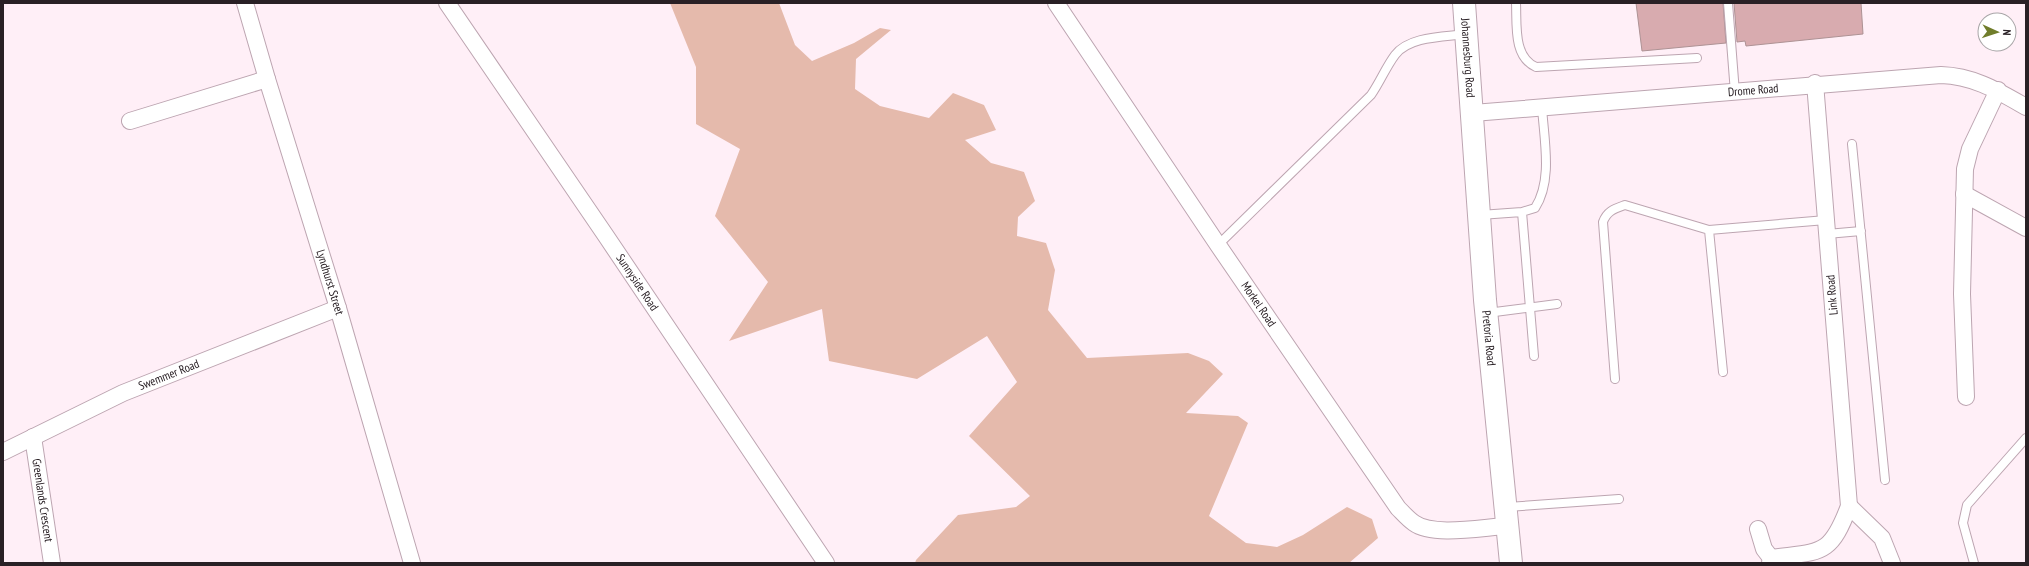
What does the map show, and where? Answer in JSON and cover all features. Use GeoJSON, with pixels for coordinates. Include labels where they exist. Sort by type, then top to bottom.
{"type":"FeatureCollection","features":[{"type":"Feature","properties":{"kind":"main road","name":"Johannesburg Road"},"geometry":{"type":"LineString","coordinates":[[1464,3],[1473,113]]}},
{"type":"Feature","properties":{"kind":"main road","name":"Pretoria Road"},"geometry":{"type":"LineString","coordinates":[[1473,113],[1487,313],[1511,563]]}},
{"type":"Feature","properties":{"kind":"street","name":"Lyndhurst Street"},"geometry":{"type":"LineString","coordinates":[[245,3],[338,308],[412,563]]}},
{"type":"Feature","properties":{"kind":"street","name":"Sunnyside Road"},"geometry":{"type":"LineString","coordinates":[[447,3],[826,563]]}},
{"type":"Feature","properties":{"kind":"street","name":"Morkel Road"},"geometry":{"type":"LineString","coordinates":[[1056,3],[1218,245],[1398,508],[1414,524],[1431,529],[1446,530],[1506,516]]}},
{"type":"Feature","properties":{"kind":"street","name":"Drome Road"},"geometry":{"type":"LineString","coordinates":[[1473,113],[1735,93],[1815,84],[1941,74],[1966,77],[1998,90],[2026,107]]}},
{"type":"Feature","properties":{"kind":"street"},"geometry":{"type":"LineString","coordinates":[[130,121],[267,79]]}},
{"type":"Feature","properties":{"kind":"street","name":"Link Road"},"geometry":{"type":"LineString","coordinates":[[1815,84],[1849,506]]}},
{"type":"Feature","properties":{"kind":"street"},"geometry":{"type":"LineString","coordinates":[[1966,397],[1962,294],[1965,169],[1970,149],[1998,90]]}},
{"type":"Feature","properties":{"kind":"street"},"geometry":{"type":"LineString","coordinates":[[1964,194],[2026,228]]}},
{"type":"Feature","properties":{"kind":"street","name":"Swemmer Road"},"geometry":{"type":"LineString","coordinates":[[4,447],[33,437],[124,393],[338,308]]}},
{"type":"Feature","properties":{"kind":"street","name":"Greenlands Crescent"},"geometry":{"type":"LineString","coordinates":[[33,437],[52,563]]}},
{"type":"Feature","properties":{"kind":"street"},"geometry":{"type":"LineString","coordinates":[[1758,529],[1764,549],[1770,561],[1819,552],[1833,541],[1841,529],[1849,506],[1882,538],[1892,563]]}},
{"type":"Feature","properties":{"kind":"lane"},"geometry":{"type":"LineString","coordinates":[[1516,3],[1519,46],[1522,56],[1527,63],[1536,67],[1697,58]]}},
{"type":"Feature","properties":{"kind":"lane"},"geometry":{"type":"LineString","coordinates":[[1728,3],[1735,93]]}},
{"type":"Feature","properties":{"kind":"lane"},"geometry":{"type":"LineString","coordinates":[[1218,245],[1371,95],[1379,84],[1395,54],[1402,48],[1425,40],[1467,34]]}},
{"type":"Feature","properties":{"kind":"lane"},"geometry":{"type":"LineString","coordinates":[[1480,215],[1522,212],[1535,208],[1544,187],[1542,107]]}},
{"type":"Feature","properties":{"kind":"lane"},"geometry":{"type":"LineString","coordinates":[[1852,144],[1885,480]]}},
{"type":"Feature","properties":{"kind":"lane"},"geometry":{"type":"LineString","coordinates":[[1615,379],[1603,222],[1605,215],[1613,209],[1625,205],[1709,230],[1826,227],[1861,231]]}},
{"type":"Feature","properties":{"kind":"lane"},"geometry":{"type":"LineString","coordinates":[[1522,212],[1534,356]]}},
{"type":"Feature","properties":{"kind":"lane"},"geometry":{"type":"LineString","coordinates":[[1709,230],[1723,372]]}},
{"type":"Feature","properties":{"kind":"lane"},"geometry":{"type":"LineString","coordinates":[[1487,313],[1557,304]]}},
{"type":"Feature","properties":{"kind":"lane"},"geometry":{"type":"LineString","coordinates":[[1974,563],[1963,523],[1967,505],[2026,438]]}},
{"type":"Feature","properties":{"kind":"lane"},"geometry":{"type":"LineString","coordinates":[[1506,516],[1619,499]]}},
{"type":"Feature","properties":{"kind":"shaded area"},"geometry":{"type":"Polygon","coordinates":[[[670,3],[779,3],[795,45],[812,61],[854,43],[880,28],[891,30],[856,59],[855,89],[880,106],[929,118],[953,93],[984,105],[996,130],[965,140],[991,163],[1024,172],[1035,201],[1018,217],[1017,236],[1046,243],[1055,270],[1048,310],[1087,358],[1188,353],[1209,361],[1223,374],[1186,413],[1238,416],[1248,423],[1209,516],[1246,543],[1277,547],[1303,535],[1347,507],[1372,519],[1378,538],[1349,563],[915,563],[916,560],[958,515],[1016,507],[1030,496],[969,436],[1017,382],[987,336],[917,379],[829,361],[822,309],[729,341],[768,282],[715,216],[740,149],[696,124],[696,67],[670,3]]]}},
{"type":"Feature","properties":{"kind":"building"},"geometry":{"type":"Polygon","coordinates":[[[1636,3],[1723,3],[1726,43],[1642,51],[1636,3]]]}},
{"type":"Feature","properties":{"kind":"building"},"geometry":{"type":"Polygon","coordinates":[[[1734,3],[1861,3],[1863,34],[1746,46],[1745,41],[1737,42],[1734,3]]]}}]}
